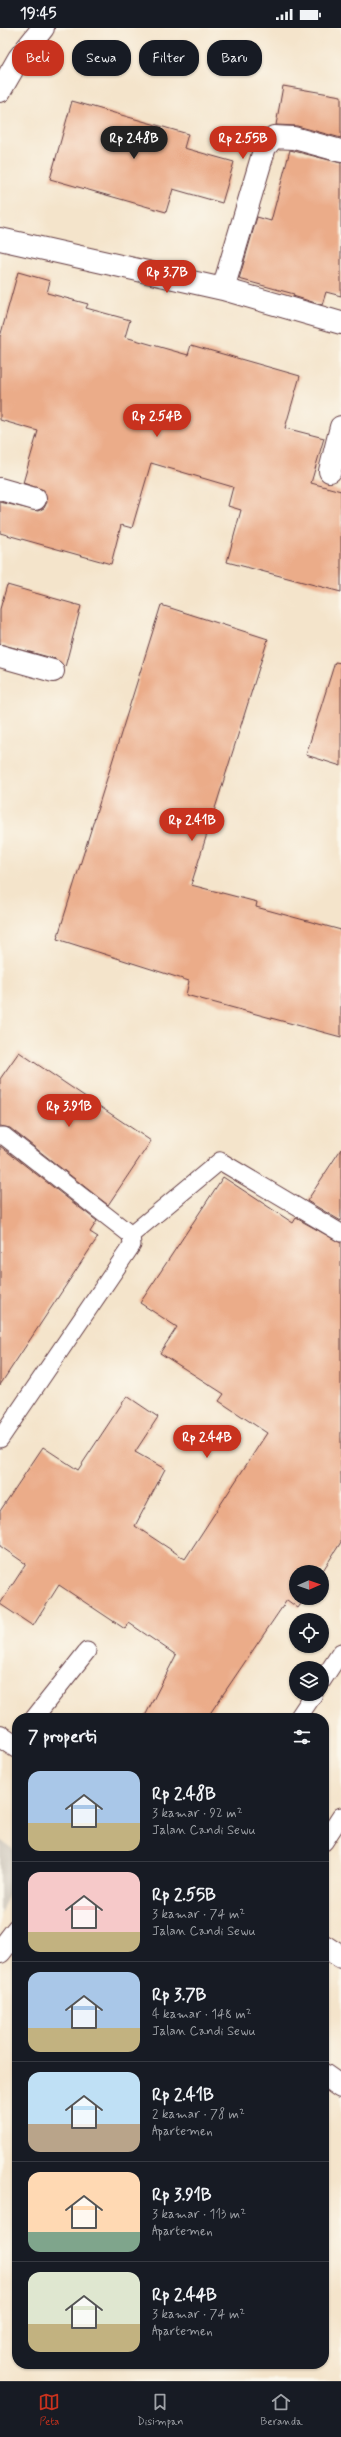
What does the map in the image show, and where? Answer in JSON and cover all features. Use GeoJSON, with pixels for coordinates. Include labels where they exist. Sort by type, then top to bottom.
{"type":"FeatureCollection","features":[{"type":"Feature","properties":{"kind":"main road"},"geometry":{"type":"LineString","coordinates":[[0,91],[19,58],[43,28]]}},
{"type":"Feature","properties":{"kind":"main road"},"geometry":{"type":"LineString","coordinates":[[223,288],[265,147],[274,137],[294,138],[341,151]]}},
{"type":"Feature","properties":{"kind":"main road"},"geometry":{"type":"LineString","coordinates":[[0,239],[223,288],[341,323]]}},
{"type":"Feature","properties":{"kind":"main road"},"geometry":{"type":"LineString","coordinates":[[330,471],[341,427]]}},
{"type":"Feature","properties":{"kind":"main road"},"geometry":{"type":"LineString","coordinates":[[0,489],[35,499]]}},
{"type":"Feature","properties":{"kind":"main road"},"geometry":{"type":"LineString","coordinates":[[0,656],[52,671]]}},
{"type":"Feature","properties":{"kind":"main road"},"geometry":{"type":"LineString","coordinates":[[0,1952],[12,1936]]}},
{"type":"Feature","properties":{"kind":"main road"},"geometry":{"type":"LineString","coordinates":[[329,1949],[341,1957]]}},
{"type":"Feature","properties":{"kind":"main road"},"geometry":{"type":"LineString","coordinates":[[329,2079],[341,2087]]}},
{"type":"Feature","properties":{"kind":"lane"},"geometry":{"type":"LineString","coordinates":[[0,1136],[4,1136],[131,1235],[132,1245],[2,1430]]}},
{"type":"Feature","properties":{"kind":"lane"},"geometry":{"type":"LineString","coordinates":[[131,1235],[220,1161],[341,1233]]}},
{"type":"Feature","properties":{"kind":"lane"},"geometry":{"type":"LineString","coordinates":[[38,1713],[87,1651]]}},
{"type":"Feature","properties":{"kind":"lane"},"geometry":{"type":"LineString","coordinates":[[329,1670],[341,1652]]}},
{"type":"Feature","properties":{"kind":"lane"},"geometry":{"type":"LineString","coordinates":[[301,1713],[309,1701]]}},
{"type":"Feature","properties":{"kind":"lane"},"geometry":{"type":"LineString","coordinates":[[329,1834],[341,1816]]}},
{"type":"Feature","properties":{"kind":"shaded area"},"geometry":{"type":"Polygon","coordinates":[[[0,1840],[12,1848],[12,1887],[0,1914],[0,1840]]]}},
{"type":"Feature","properties":{"kind":"building"},"geometry":{"type":"Polygon","coordinates":[[[283,86],[341,96],[341,138],[297,126],[276,125],[283,86]]]}},
{"type":"Feature","properties":{"kind":"building"},"geometry":{"type":"Polygon","coordinates":[[[72,101],[188,134],[184,148],[234,162],[222,203],[173,189],[166,212],[50,179],[72,101]]]}},
{"type":"Feature","properties":{"kind":"building"},"geometry":{"type":"Polygon","coordinates":[[[290,150],[341,163],[341,296],[326,292],[322,305],[293,296],[294,294],[239,279],[257,217],[271,221],[290,150]]]}},
{"type":"Feature","properties":{"kind":"building"},"geometry":{"type":"Polygon","coordinates":[[[18,272],[50,281],[47,293],[88,304],[86,308],[130,320],[125,337],[188,355],[191,345],[300,376],[285,428],[324,438],[311,483],[341,491],[341,592],[227,562],[241,510],[228,506],[233,487],[151,463],[132,528],[121,525],[111,564],[0,533],[0,502],[38,511],[44,508],[47,502],[44,490],[23,483],[38,431],[0,420],[0,337],[18,272]]]}},
{"type":"Feature","properties":{"kind":"building"},"geometry":{"type":"Polygon","coordinates":[[[7,585],[81,606],[65,667],[56,659],[0,644],[0,609],[7,585]]]}},
{"type":"Feature","properties":{"kind":"building"},"geometry":{"type":"Polygon","coordinates":[[[161,605],[268,639],[191,885],[257,902],[256,907],[341,930],[341,1037],[186,995],[189,981],[57,939],[161,605]]]}},
{"type":"Feature","properties":{"kind":"building"},"geometry":{"type":"Polygon","coordinates":[[[335,662],[341,663],[341,766],[306,755],[335,662]]]}},
{"type":"Feature","properties":{"kind":"building"},"geometry":{"type":"Polygon","coordinates":[[[19,1052],[151,1141],[108,1205],[10,1128],[0,1126],[0,1079],[19,1052]]]}},
{"type":"Feature","properties":{"kind":"building"},"geometry":{"type":"Polygon","coordinates":[[[0,1146],[97,1221],[90,1232],[98,1237],[0,1385],[0,1146]]]}},
{"type":"Feature","properties":{"kind":"building"},"geometry":{"type":"Polygon","coordinates":[[[341,1149],[341,1221],[307,1201],[341,1149]]]}},
{"type":"Feature","properties":{"kind":"building"},"geometry":{"type":"Polygon","coordinates":[[[223,1177],[293,1223],[296,1218],[341,1243],[341,1542],[326,1565],[289,1565],[289,1601],[287,1600],[210,1713],[147,1713],[176,1655],[129,1623],[125,1629],[59,1585],[33,1626],[0,1604],[26,1564],[0,1546],[0,1511],[43,1447],[78,1470],[127,1396],[158,1417],[135,1452],[165,1469],[135,1526],[185,1559],[267,1433],[219,1401],[224,1394],[160,1353],[177,1327],[140,1303],[223,1177]]]}}]}
